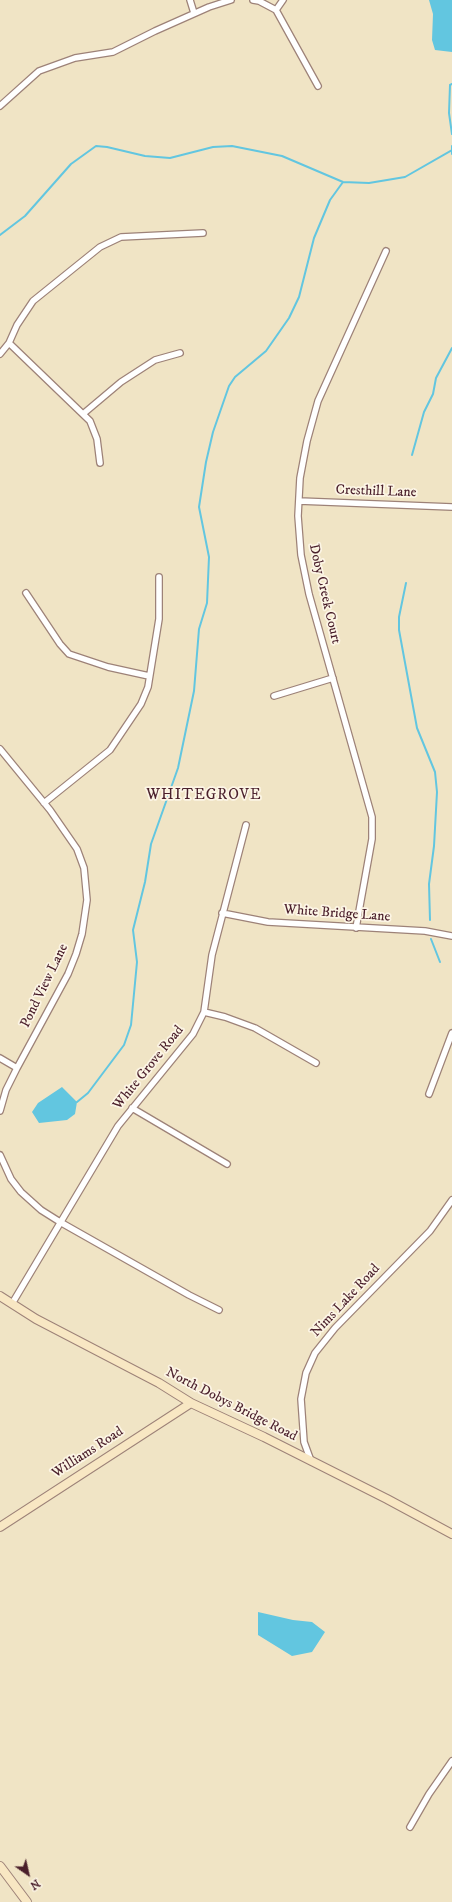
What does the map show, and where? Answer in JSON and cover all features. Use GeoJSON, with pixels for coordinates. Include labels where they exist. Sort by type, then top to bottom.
{"type":"FeatureCollection","features":[{"type":"Feature","properties":{"kind":"street"},"geometry":{"type":"LineString","coordinates":[[190,0],[194,13]]}},
{"type":"Feature","properties":{"kind":"street"},"geometry":{"type":"LineString","coordinates":[[0,106],[39,71],[75,58],[113,52],[194,13],[231,0]]}},
{"type":"Feature","properties":{"kind":"street"},"geometry":{"type":"LineString","coordinates":[[252,0],[259,1],[276,10],[318,86]]}},
{"type":"Feature","properties":{"kind":"street"},"geometry":{"type":"LineString","coordinates":[[276,10],[282,0]]}},
{"type":"Feature","properties":{"kind":"street"},"geometry":{"type":"LineString","coordinates":[[0,354],[9,343],[17,325],[33,301],[100,247],[121,237],[204,233]]}},
{"type":"Feature","properties":{"kind":"street","name":"Doby Creek Court"},"geometry":{"type":"LineString","coordinates":[[356,928],[372,838],[372,817],[309,594],[301,555],[299,501],[300,478],[307,441],[318,401],[386,251]]}},
{"type":"Feature","properties":{"kind":"street"},"geometry":{"type":"LineString","coordinates":[[9,343],[90,422],[97,439],[100,463]]}},
{"type":"Feature","properties":{"kind":"street"},"geometry":{"type":"LineString","coordinates":[[83,414],[121,382],[155,360],[180,353]]}},
{"type":"Feature","properties":{"kind":"street","name":"Cresthill Lane"},"geometry":{"type":"LineString","coordinates":[[299,501],[452,507]]}},
{"type":"Feature","properties":{"kind":"street"},"geometry":{"type":"LineString","coordinates":[[44,803],[110,750],[141,704],[148,687],[159,619],[159,577]]}},
{"type":"Feature","properties":{"kind":"street"},"geometry":{"type":"LineString","coordinates":[[26,593],[68,654],[108,667],[149,676]]}},
{"type":"Feature","properties":{"kind":"street"},"geometry":{"type":"LineString","coordinates":[[274,696],[333,678]]}},
{"type":"Feature","properties":{"kind":"street","name":"Pond View Lane"},"geometry":{"type":"LineString","coordinates":[[0,749],[44,803],[77,849],[84,868],[87,900],[82,934],[71,967],[6,1090],[0,1111]]}},
{"type":"Feature","properties":{"kind":"street","name":"White Grove Road"},"geometry":{"type":"LineString","coordinates":[[13,1302],[118,1126],[193,1034],[204,1012],[212,955],[246,826]]}},
{"type":"Feature","properties":{"kind":"street","name":"White Bridge Lane"},"geometry":{"type":"LineString","coordinates":[[222,914],[268,922],[425,931],[452,936]]}},
{"type":"Feature","properties":{"kind":"street"},"geometry":{"type":"LineString","coordinates":[[204,1012],[225,1017],[255,1028],[316,1063]]}},
{"type":"Feature","properties":{"kind":"street"},"geometry":{"type":"LineString","coordinates":[[429,1094],[452,1033]]}},
{"type":"Feature","properties":{"kind":"street"},"geometry":{"type":"LineString","coordinates":[[0,1058],[17,1068]]}},
{"type":"Feature","properties":{"kind":"street"},"geometry":{"type":"LineString","coordinates":[[132,1108],[227,1164]]}},
{"type":"Feature","properties":{"kind":"street"},"geometry":{"type":"LineString","coordinates":[[0,1155],[11,1179],[21,1192],[41,1210],[188,1295],[219,1310]]}},
{"type":"Feature","properties":{"kind":"street","name":"Nims Lake Road"},"geometry":{"type":"LineString","coordinates":[[311,1461],[304,1442],[301,1399],[306,1373],[315,1353],[335,1328],[430,1231],[452,1200]]}},
{"type":"Feature","properties":{"kind":"street","name":"North Dobys Bridge Road"},"geometry":{"type":"LineString","coordinates":[[0,1296],[13,1302],[36,1319],[159,1383],[191,1403],[311,1461],[452,1534]]}},
{"type":"Feature","properties":{"kind":"street","name":"Williams Road"},"geometry":{"type":"LineString","coordinates":[[0,1527],[191,1403]]}},
{"type":"Feature","properties":{"kind":"street"},"geometry":{"type":"LineString","coordinates":[[410,1827],[429,1794],[452,1761]]}},
{"type":"Feature","properties":{"kind":"street"},"geometry":{"type":"LineString","coordinates":[[0,1866],[27,1902]]}},
{"type":"Feature","properties":{"kind":"water"},"geometry":{"type":"Polygon","coordinates":[[[429,0],[452,0],[452,52],[435,50],[432,40],[433,14],[429,0]]]}},
{"type":"Feature","properties":{"kind":"water"},"geometry":{"type":"Polygon","coordinates":[[[62,1087],[77,1102],[75,1114],[67,1120],[39,1123],[32,1112],[38,1103],[62,1087]]]}},
{"type":"Feature","properties":{"kind":"water"},"geometry":{"type":"Polygon","coordinates":[[[258,1612],[293,1620],[312,1622],[325,1632],[312,1652],[292,1656],[258,1635],[258,1612]]]}},
{"type":"Feature","properties":{"kind":"waterway"},"geometry":{"type":"LineString","coordinates":[[452,84],[450,85],[449,113],[452,134]]}},
{"type":"Feature","properties":{"kind":"waterway"},"geometry":{"type":"LineString","coordinates":[[0,235],[25,216],[71,164],[96,146],[107,147],[145,156],[170,158],[213,147],[232,146],[282,156],[343,182],[369,183],[405,177],[452,150]]}},
{"type":"Feature","properties":{"kind":"waterway"},"geometry":{"type":"LineString","coordinates":[[452,146],[452,154]]}},
{"type":"Feature","properties":{"kind":"waterway"},"geometry":{"type":"LineString","coordinates":[[77,1102],[88,1093],[124,1045],[131,1025],[137,962],[133,930],[145,882],[151,844],[178,768],[194,691],[199,629],[207,603],[209,557],[199,507],[206,462],[213,432],[229,386],[235,377],[266,351],[289,318],[299,297],[314,238],[330,200],[343,182]]}},
{"type":"Feature","properties":{"kind":"waterway"},"geometry":{"type":"LineString","coordinates":[[412,455],[424,412],[433,394],[436,378],[452,348]]}},
{"type":"Feature","properties":{"kind":"waterway"},"geometry":{"type":"LineString","coordinates":[[406,583],[399,617],[399,630],[417,728],[435,772],[437,792],[434,846],[429,884],[430,920]]}},
{"type":"Feature","properties":{"kind":"waterway"},"geometry":{"type":"LineString","coordinates":[[431,939],[440,962]]}},
{"type":"Feature","properties":{"kind":"district","name":"WHITEGROVE"},"geometry":{"type":"Point","coordinates":[204,796]}}]}
